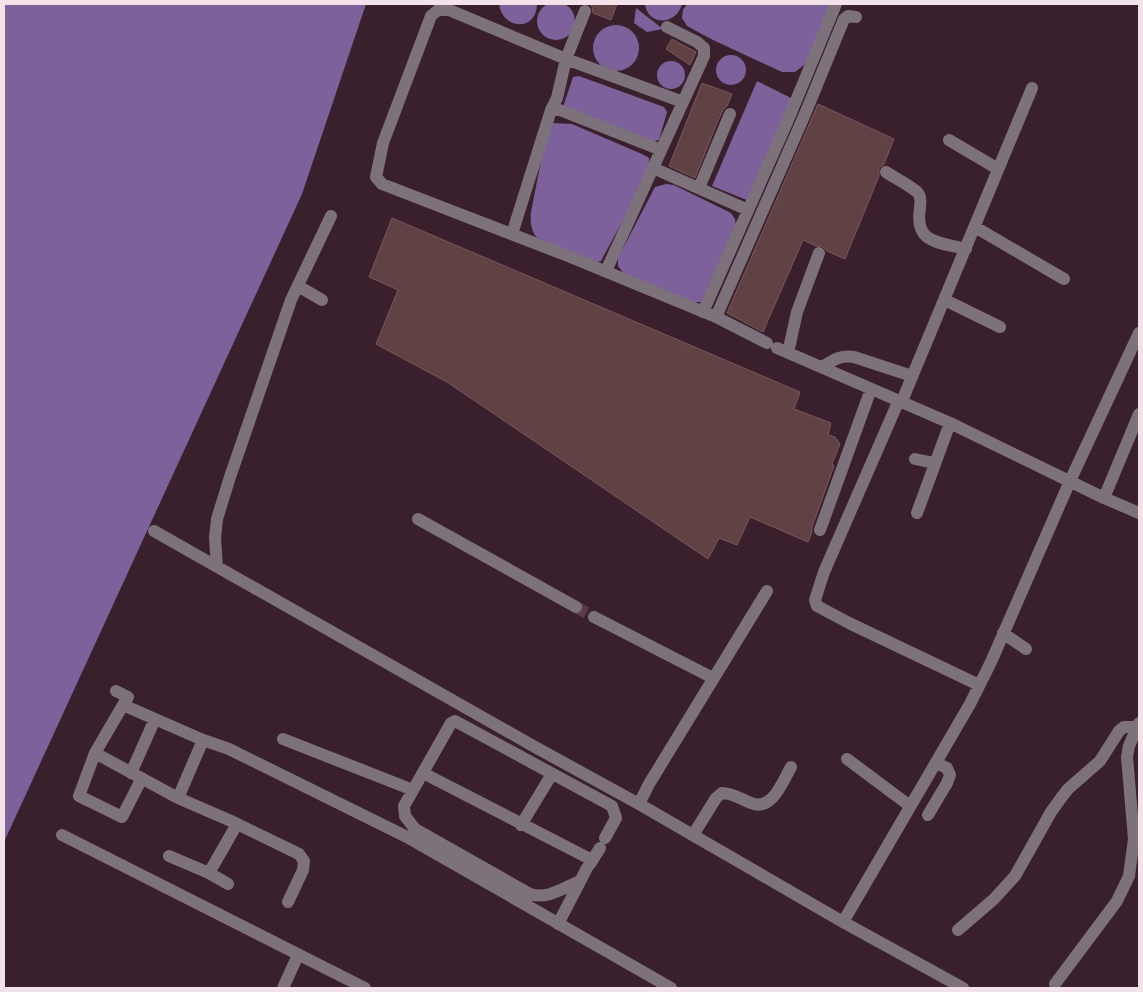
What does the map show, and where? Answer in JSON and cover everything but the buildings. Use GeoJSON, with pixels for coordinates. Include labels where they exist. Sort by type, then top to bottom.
{"type":"FeatureCollection","features":[{"type":"Feature","properties":{"kind":"street"},"geometry":{"type":"LineString","coordinates":[[703,312],[836,4]]}},
{"type":"Feature","properties":{"kind":"street"},"geometry":{"type":"LineString","coordinates":[[683,102],[566,59],[449,10],[438,10],[431,16],[383,143],[376,177],[382,184],[606,271],[716,317],[778,348],[950,423],[1104,498],[1139,513]]}},
{"type":"Feature","properties":{"kind":"street"},"geometry":{"type":"LineString","coordinates":[[512,234],[551,110],[557,98],[566,59],[586,11]]}},
{"type":"Feature","properties":{"kind":"street"},"geometry":{"type":"LineString","coordinates":[[716,317],[844,19],[848,16],[856,17]]}},
{"type":"Feature","properties":{"kind":"street"},"geometry":{"type":"LineString","coordinates":[[606,271],[704,56],[704,48],[697,42],[667,27]]}},
{"type":"Feature","properties":{"kind":"street"},"geometry":{"type":"LineString","coordinates":[[979,685],[849,623],[818,606],[815,600],[824,572],[945,300],[1032,88]]}},
{"type":"Feature","properties":{"kind":"street"},"geometry":{"type":"LineString","coordinates":[[551,110],[560,110],[661,150]]}},
{"type":"Feature","properties":{"kind":"street"},"geometry":{"type":"LineString","coordinates":[[699,188],[730,114]]}},
{"type":"Feature","properties":{"kind":"street"},"geometry":{"type":"LineString","coordinates":[[949,140],[998,169]]}},
{"type":"Feature","properties":{"kind":"street"},"geometry":{"type":"LineString","coordinates":[[653,168],[748,210]]}},
{"type":"Feature","properties":{"kind":"street"},"geometry":{"type":"LineString","coordinates":[[886,172],[918,193],[921,200],[918,220],[920,230],[925,237],[966,249]]}},
{"type":"Feature","properties":{"kind":"street"},"geometry":{"type":"LineString","coordinates":[[217,567],[215,538],[217,519],[291,300],[331,216]]}},
{"type":"Feature","properties":{"kind":"street"},"geometry":{"type":"LineString","coordinates":[[975,227],[1064,279]]}},
{"type":"Feature","properties":{"kind":"street"},"geometry":{"type":"LineString","coordinates":[[778,348],[797,312],[819,253]]}},
{"type":"Feature","properties":{"kind":"street"},"geometry":{"type":"LineString","coordinates":[[298,286],[322,300]]}},
{"type":"Feature","properties":{"kind":"street"},"geometry":{"type":"LineString","coordinates":[[945,300],[1000,326]]}},
{"type":"Feature","properties":{"kind":"street"},"geometry":{"type":"LineString","coordinates":[[843,922],[936,763],[979,685],[1070,481],[1139,333]]}},
{"type":"Feature","properties":{"kind":"street"},"geometry":{"type":"LineString","coordinates":[[822,367],[835,358],[845,356],[854,357],[912,376]]}},
{"type":"Feature","properties":{"kind":"street"},"geometry":{"type":"LineString","coordinates":[[820,530],[871,389]]}},
{"type":"Feature","properties":{"kind":"street"},"geometry":{"type":"LineString","coordinates":[[1104,498],[1139,414]]}},
{"type":"Feature","properties":{"kind":"street"},"geometry":{"type":"LineString","coordinates":[[918,513],[934,463],[950,423]]}},
{"type":"Feature","properties":{"kind":"street"},"geometry":{"type":"LineString","coordinates":[[915,459],[934,463]]}},
{"type":"Feature","properties":{"kind":"street"},"geometry":{"type":"LineString","coordinates":[[418,519],[576,607]]}},
{"type":"Feature","properties":{"kind":"street"},"geometry":{"type":"LineString","coordinates":[[157,532],[526,742],[640,804],[843,922],[963,988]]}},
{"type":"Feature","properties":{"kind":"street"},"geometry":{"type":"LineString","coordinates":[[640,804],[649,784],[766,591]]}},
{"type":"Feature","properties":{"kind":"street"},"geometry":{"type":"LineString","coordinates":[[594,617],[713,678]]}},
{"type":"Feature","properties":{"kind":"street"},"geometry":{"type":"LineString","coordinates":[[1003,633],[1026,649]]}},
{"type":"Feature","properties":{"kind":"street"},"geometry":{"type":"LineString","coordinates":[[116,691],[128,697],[95,753],[78,796],[122,818],[155,719]]}},
{"type":"Feature","properties":{"kind":"street"},"geometry":{"type":"LineString","coordinates":[[123,705],[228,749],[407,837],[672,988]]}},
{"type":"Feature","properties":{"kind":"street"},"geometry":{"type":"LineString","coordinates":[[558,924],[616,818],[612,806],[455,721],[451,723],[404,806],[409,822],[415,829],[530,894],[537,896],[546,895],[566,889],[580,881]]}},
{"type":"Feature","properties":{"kind":"street"},"geometry":{"type":"LineString","coordinates":[[958,930],[994,899],[1015,876],[1068,789],[1100,761],[1119,731],[1124,727],[1138,725],[1127,757],[1134,839],[1129,876],[1117,901],[1055,984]]}},
{"type":"Feature","properties":{"kind":"street"},"geometry":{"type":"LineString","coordinates":[[283,739],[413,790]]}},
{"type":"Feature","properties":{"kind":"street"},"geometry":{"type":"LineString","coordinates":[[178,798],[203,740]]}},
{"type":"Feature","properties":{"kind":"street"},"geometry":{"type":"LineString","coordinates":[[95,753],[178,798],[298,854],[304,861],[303,870],[288,902]]}},
{"type":"Feature","properties":{"kind":"street"},"geometry":{"type":"LineString","coordinates":[[847,759],[910,806]]}},
{"type":"Feature","properties":{"kind":"street"},"geometry":{"type":"LineString","coordinates":[[928,815],[950,776],[947,768],[936,763]]}},
{"type":"Feature","properties":{"kind":"street"},"geometry":{"type":"LineString","coordinates":[[693,835],[716,798],[722,793],[733,794],[753,804],[763,805],[770,801],[791,767]]}},
{"type":"Feature","properties":{"kind":"street"},"geometry":{"type":"LineString","coordinates":[[423,773],[590,864]]}},
{"type":"Feature","properties":{"kind":"street"},"geometry":{"type":"LineString","coordinates":[[521,825],[552,774]]}},
{"type":"Feature","properties":{"kind":"street"},"geometry":{"type":"LineString","coordinates":[[209,873],[237,824]]}},
{"type":"Feature","properties":{"kind":"street"},"geometry":{"type":"LineString","coordinates":[[62,834],[298,955],[352,985],[365,988]]}},
{"type":"Feature","properties":{"kind":"street"},"geometry":{"type":"LineString","coordinates":[[169,856],[209,873],[228,884]]}},
{"type":"Feature","properties":{"kind":"street"},"geometry":{"type":"LineString","coordinates":[[283,988],[298,955]]}},
{"type":"Feature","properties":{"kind":"shaded area"},"geometry":{"type":"Polygon","coordinates":[[[556,2],[569,8],[575,21],[569,34],[556,40],[543,34],[537,21],[543,8],[556,2]]]}},
{"type":"Feature","properties":{"kind":"shaded area"},"geometry":{"type":"Polygon","coordinates":[[[4,4],[366,4],[302,194],[4,842],[4,4]]]}},
{"type":"Feature","properties":{"kind":"shaded area"},"geometry":{"type":"Polygon","coordinates":[[[499,4],[537,4],[536,13],[526,23],[513,23],[502,13],[499,4]]]}},
{"type":"Feature","properties":{"kind":"shaded area"},"geometry":{"type":"Polygon","coordinates":[[[645,4],[682,4],[675,16],[669,19],[657,20],[651,17],[645,4]]]}},
{"type":"Feature","properties":{"kind":"shaded area"},"geometry":{"type":"Polygon","coordinates":[[[687,4],[833,4],[809,61],[795,72],[782,72],[687,26],[682,18],[683,10],[687,4]]]}},
{"type":"Feature","properties":{"kind":"shaded area"},"geometry":{"type":"Polygon","coordinates":[[[636,8],[663,29],[647,32],[634,23],[636,8]]]}},
{"type":"Feature","properties":{"kind":"shaded area"},"geometry":{"type":"Polygon","coordinates":[[[616,25],[629,29],[635,35],[639,48],[635,61],[629,67],[616,71],[603,67],[597,61],[593,48],[597,35],[603,29],[616,25]]]}},
{"type":"Feature","properties":{"kind":"shaded area"},"geometry":{"type":"Polygon","coordinates":[[[731,55],[742,59],[746,70],[742,81],[731,85],[720,81],[716,70],[720,59],[731,55]]]}},
{"type":"Feature","properties":{"kind":"shaded area"},"geometry":{"type":"Polygon","coordinates":[[[671,61],[681,65],[685,75],[681,85],[671,89],[661,85],[657,75],[661,65],[671,61]]]}},
{"type":"Feature","properties":{"kind":"shaded area"},"geometry":{"type":"Polygon","coordinates":[[[579,76],[664,107],[667,112],[659,140],[651,142],[563,107],[573,77],[579,76]]]}},
{"type":"Feature","properties":{"kind":"shaded area"},"geometry":{"type":"Polygon","coordinates":[[[757,81],[795,100],[749,201],[712,186],[757,81]]]}},
{"type":"Feature","properties":{"kind":"shaded area"},"geometry":{"type":"Polygon","coordinates":[[[553,123],[572,124],[649,158],[646,177],[601,261],[594,263],[536,237],[533,231],[531,212],[547,130],[553,123]]]}},
{"type":"Feature","properties":{"kind":"shaded area"},"geometry":{"type":"Polygon","coordinates":[[[666,184],[674,185],[731,213],[735,219],[736,226],[701,302],[694,302],[625,275],[618,266],[618,258],[655,187],[666,184]]]}},
{"type":"Feature","properties":{"kind":"tunnel"},"geometry":{"type":"LineString","coordinates":[[576,607],[594,617]]}}]}
